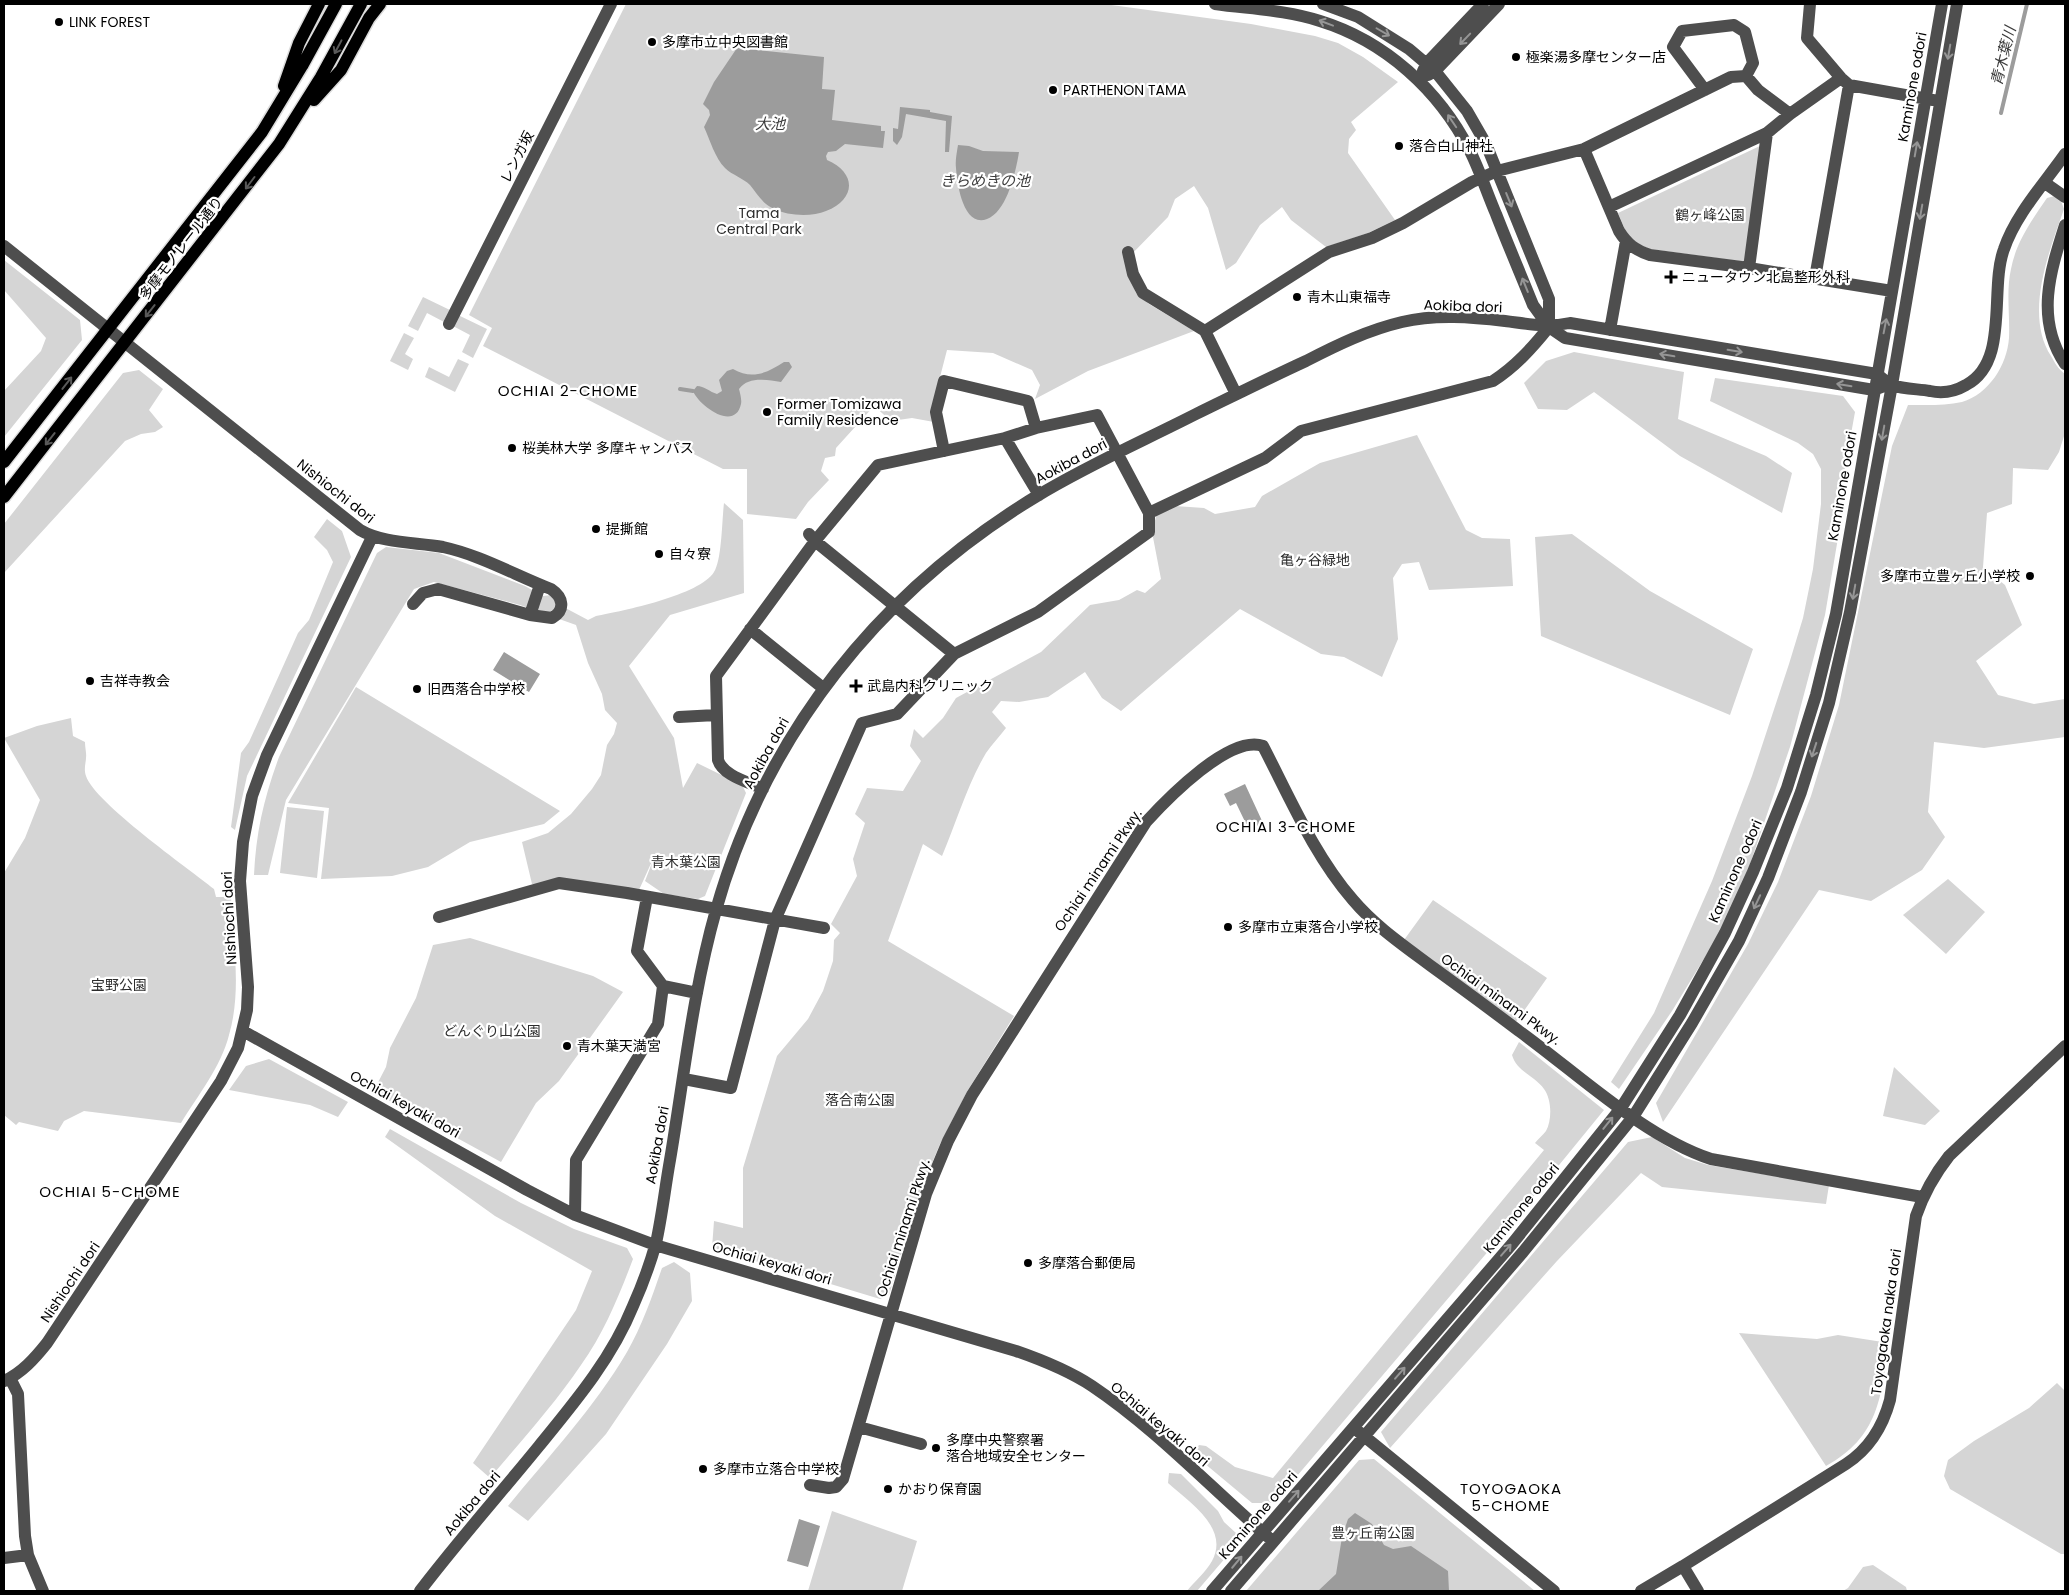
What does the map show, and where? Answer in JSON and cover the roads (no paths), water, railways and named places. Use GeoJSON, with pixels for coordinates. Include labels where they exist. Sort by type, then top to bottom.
{"type":"FeatureCollection","features":[{"type":"Feature","properties":{"kind":"main road"},"geometry":{"type":"LineString","coordinates":[[274,113],[299,44],[319,4]]}},
{"type":"Feature","properties":{"kind":"main road","name":"多摩モノレール通り"},"geometry":{"type":"LineString","coordinates":[[4,462],[233,171],[274,113],[336,4]]}},
{"type":"Feature","properties":{"kind":"main road","name":"多摩モノレール通り"},"geometry":{"type":"LineString","coordinates":[[4,497],[249,185],[292,125],[361,4]]}},
{"type":"Feature","properties":{"kind":"main road"},"geometry":{"type":"LineString","coordinates":[[292,125],[341,70],[369,18],[380,4]]}},
{"type":"Feature","properties":{"kind":"street","name":"レンガ坂"},"geometry":{"type":"LineString","coordinates":[[449,324],[611,4]]}},
{"type":"Feature","properties":{"kind":"street"},"geometry":{"type":"LineString","coordinates":[[1215,4],[1247,5],[1321,21],[1350,33],[1379,49],[1419,80],[1454,123],[1470,152],[1533,306],[1549,327]]}},
{"type":"Feature","properties":{"kind":"street"},"geometry":{"type":"LineString","coordinates":[[1149,513],[1265,458],[1301,431],[1493,381],[1506,373],[1531,350],[1549,327],[1549,299],[1486,144],[1467,111],[1431,67],[1388,34],[1358,17],[1323,4]]}},
{"type":"Feature","properties":{"kind":"street"},"geometry":{"type":"LineString","coordinates":[[1419,80],[1483,4]]}},
{"type":"Feature","properties":{"kind":"street"},"geometry":{"type":"LineString","coordinates":[[1431,67],[1499,4]]}},
{"type":"Feature","properties":{"kind":"street"},"geometry":{"type":"LineString","coordinates":[[1810,4],[1807,38],[1845,81],[1940,102]]}},
{"type":"Feature","properties":{"kind":"street","name":"Kaminone odori"},"geometry":{"type":"LineString","coordinates":[[1212,1591],[1512,1244],[1621,1108],[1680,1015],[1725,933],[1753,872],[1787,788],[1816,695],[1836,614],[1876,374],[1942,4]]}},
{"type":"Feature","properties":{"kind":"street","name":"Kaminone odori"},"geometry":{"type":"LineString","coordinates":[[1231,1591],[1523,1252],[1633,1116],[1692,1023],[1739,940],[1768,878],[1801,792],[1829,703],[1850,612],[1892,385],[1957,4]]}},
{"type":"Feature","properties":{"kind":"street"},"geometry":{"type":"LineString","coordinates":[[1705,90],[1673,47],[1682,31],[1734,25],[1745,32],[1753,63],[1746,76]]}},
{"type":"Feature","properties":{"kind":"street"},"geometry":{"type":"LineString","coordinates":[[1746,76],[1758,90],[1790,114]]}},
{"type":"Feature","properties":{"kind":"street"},"geometry":{"type":"LineString","coordinates":[[1205,331],[1329,252],[1372,238],[1403,223],[1481,178],[1584,149],[1731,77],[1746,76]]}},
{"type":"Feature","properties":{"kind":"street"},"geometry":{"type":"LineString","coordinates":[[1609,207],[1767,133],[1790,114],[1845,81]]}},
{"type":"Feature","properties":{"kind":"street"},"geometry":{"type":"LineString","coordinates":[[1815,278],[1845,81]]}},
{"type":"Feature","properties":{"kind":"street"},"geometry":{"type":"LineString","coordinates":[[1750,268],[1767,133]]}},
{"type":"Feature","properties":{"kind":"street"},"geometry":{"type":"LineString","coordinates":[[1584,149],[1626,241],[1636,250],[1650,255],[1750,268],[1892,291]]}},
{"type":"Feature","properties":{"kind":"street"},"geometry":{"type":"LineString","coordinates":[[1876,374],[1892,385],[1940,393],[1956,390],[1972,382],[1985,368],[1992,351],[1999,265],[2003,250],[2016,223],[2065,154]]}},
{"type":"Feature","properties":{"kind":"street"},"geometry":{"type":"LineString","coordinates":[[2045,183],[2065,197]]}},
{"type":"Feature","properties":{"kind":"street"},"geometry":{"type":"LineString","coordinates":[[2065,225],[2051,266],[2048,293],[2048,324],[2055,348],[2065,364]]}},
{"type":"Feature","properties":{"kind":"street"},"geometry":{"type":"LineString","coordinates":[[1610,330],[1626,241]]}},
{"type":"Feature","properties":{"kind":"street","name":"Nishiochi dori"},"geometry":{"type":"LineString","coordinates":[[4,246],[358,529],[372,536],[267,756],[252,796],[243,842],[240,881],[248,987],[247,1010],[238,1048],[221,1081],[53,1335],[36,1357],[7,1380]]}},
{"type":"Feature","properties":{"kind":"street"},"geometry":{"type":"LineString","coordinates":[[1128,252],[1133,274],[1143,293],[1205,331],[1236,394]]}},
{"type":"Feature","properties":{"kind":"street","name":"Aokiba dori"},"geometry":{"type":"LineString","coordinates":[[420,1591],[571,1408],[595,1375],[632,1308],[655,1245],[705,953],[716,908],[730,864],[763,789],[792,734],[823,688],[856,647],[895,606],[949,558],[988,528],[1039,495],[1118,454],[1236,394],[1354,338],[1406,321],[1426,318],[1454,318],[1492,320],[1549,327],[1570,323],[1876,374]]}},
{"type":"Feature","properties":{"kind":"street","name":"Aokiba dori"},"geometry":{"type":"LineString","coordinates":[[1549,327],[1565,338],[1695,360],[1874,390],[1892,385]]}},
{"type":"Feature","properties":{"kind":"street"},"geometry":{"type":"LineString","coordinates":[[1695,360],[1698,344]]}},
{"type":"Feature","properties":{"kind":"street"},"geometry":{"type":"LineString","coordinates":[[944,451],[936,412],[944,381],[1028,401],[1036,428]]}},
{"type":"Feature","properties":{"kind":"street"},"geometry":{"type":"LineString","coordinates":[[684,1079],[731,1088],[775,920],[862,722],[897,714],[954,654],[1038,612],[1149,532],[1149,513],[1097,415],[1036,428],[1005,438],[878,465],[812,538],[716,676],[718,760],[720,766],[727,772],[763,789]]}},
{"type":"Feature","properties":{"kind":"street"},"geometry":{"type":"LineString","coordinates":[[1005,438],[1039,495]]}},
{"type":"Feature","properties":{"kind":"street"},"geometry":{"type":"LineString","coordinates":[[372,536],[444,547],[467,554],[551,589],[559,596],[562,609],[552,618],[530,615],[438,589],[423,593],[413,604]]}},
{"type":"Feature","properties":{"kind":"street"},"geometry":{"type":"LineString","coordinates":[[812,538],[954,654]]}},
{"type":"Feature","properties":{"kind":"street"},"geometry":{"type":"LineString","coordinates":[[530,615],[540,585]]}},
{"type":"Feature","properties":{"kind":"street"},"geometry":{"type":"LineString","coordinates":[[750,629],[823,688]]}},
{"type":"Feature","properties":{"kind":"street"},"geometry":{"type":"LineString","coordinates":[[679,716],[716,715]]}},
{"type":"Feature","properties":{"kind":"street","name":"Ochiai minami Pkwy."},"geometry":{"type":"LineString","coordinates":[[891,1314],[926,1194],[948,1141],[972,1095],[1039,988],[1146,822],[1181,785],[1200,770],[1225,755],[1249,744],[1263,746],[1323,858],[1336,878],[1353,900],[1386,933],[1621,1108]]}},
{"type":"Feature","properties":{"kind":"street"},"geometry":{"type":"LineString","coordinates":[[439,917],[559,883],[716,908],[824,928]]}},
{"type":"Feature","properties":{"kind":"street"},"geometry":{"type":"LineString","coordinates":[[647,897],[637,951],[663,986],[698,993]]}},
{"type":"Feature","properties":{"kind":"street"},"geometry":{"type":"LineString","coordinates":[[574,1215],[576,1160],[658,1024],[663,986]]}},
{"type":"Feature","properties":{"kind":"street","name":"Ochiai keyaki dori"},"geometry":{"type":"LineString","coordinates":[[243,1031],[574,1215],[655,1245],[1034,1357],[1062,1369],[1092,1386],[1136,1420],[1273,1542]]}},
{"type":"Feature","properties":{"kind":"street","name":"Toyogaoka naka dori"},"geometry":{"type":"LineString","coordinates":[[1641,1591],[1855,1458],[1875,1434],[1884,1418],[1890,1400],[1916,1216],[1922,1197],[1933,1177],[1949,1156],[2065,1046]]}},
{"type":"Feature","properties":{"kind":"street"},"geometry":{"type":"LineString","coordinates":[[1621,1108],[1688,1151],[1711,1159],[1922,1197]]}},
{"type":"Feature","properties":{"kind":"street"},"geometry":{"type":"LineString","coordinates":[[810,1484],[829,1488],[836,1487],[843,1479],[891,1314]]}},
{"type":"Feature","properties":{"kind":"street"},"geometry":{"type":"LineString","coordinates":[[7,1380],[18,1394],[25,1536],[28,1555],[43,1591]]}},
{"type":"Feature","properties":{"kind":"street"},"geometry":{"type":"LineString","coordinates":[[858,1427],[922,1444]]}},
{"type":"Feature","properties":{"kind":"street"},"geometry":{"type":"LineString","coordinates":[[1353,1427],[1554,1591]]}},
{"type":"Feature","properties":{"kind":"street"},"geometry":{"type":"LineString","coordinates":[[4,1558],[28,1555]]}},
{"type":"Feature","properties":{"kind":"street"},"geometry":{"type":"LineString","coordinates":[[1684,1566],[1698,1591]]}},
{"type":"Feature","properties":{"kind":"water","name":"大池"},"geometry":{"type":"Polygon","coordinates":[[[737,48],[824,57],[822,89],[835,90],[832,120],[881,126],[881,131],[885,131],[883,148],[845,144],[836,151],[828,152],[827,160],[837,165],[848,179],[847,193],[836,206],[820,213],[807,215],[793,214],[774,209],[760,198],[750,185],[721,164],[704,127],[710,115],[709,110],[703,104],[714,82],[737,48]]]}},
{"type":"Feature","properties":{"kind":"water"},"geometry":{"type":"Polygon","coordinates":[[[900,107],[930,110],[930,112],[952,116],[949,152],[945,152],[946,121],[906,114],[902,137],[897,145],[893,141],[893,128],[898,129],[900,107]]]}},
{"type":"Feature","properties":{"kind":"water","name":"きらめきの池"},"geometry":{"type":"Polygon","coordinates":[[[958,145],[969,146],[983,151],[1019,152],[1016,170],[1005,200],[994,215],[987,219],[979,220],[972,217],[963,203],[956,168],[958,145]]]}},
{"type":"Feature","properties":{"kind":"water"},"geometry":{"type":"Polygon","coordinates":[[[784,362],[789,362],[792,367],[781,382],[753,381],[748,382],[739,389],[741,404],[737,412],[732,416],[717,414],[709,409],[693,391],[697,386],[700,386],[717,394],[722,391],[719,380],[727,371],[733,369],[753,375],[765,372],[784,362]]]}},
{"type":"Feature","properties":{"kind":"water"},"geometry":{"type":"Polygon","coordinates":[[[504,652],[540,674],[529,692],[493,670],[504,652]]]}},
{"type":"Feature","properties":{"kind":"water"},"geometry":{"type":"Polygon","coordinates":[[[1245,784],[1263,823],[1249,830],[1236,803],[1230,806],[1224,794],[1245,784]]]}},
{"type":"Feature","properties":{"kind":"water"},"geometry":{"type":"Polygon","coordinates":[[[1355,1513],[1372,1524],[1384,1545],[1393,1549],[1411,1546],[1448,1571],[1449,1591],[1318,1591],[1336,1574],[1342,1537],[1348,1519],[1355,1513]]]}},
{"type":"Feature","properties":{"kind":"water"},"geometry":{"type":"Polygon","coordinates":[[[799,1519],[820,1526],[808,1567],[787,1561],[799,1519]]]}},
{"type":"Feature","properties":{"kind":"waterway","name":"青木葉川"},"geometry":{"type":"LineString","coordinates":[[2001,113],[2027,4]]}},
{"type":"Feature","properties":{"kind":"waterway"},"geometry":{"type":"LineString","coordinates":[[680,389],[693,391]]}},
{"type":"Feature","properties":{"kind":"place","name":"LINK FOREST"},"geometry":{"type":"Point","coordinates":[59,22]}},
{"type":"Feature","properties":{"kind":"place","name":"多摩市立中央図書館"},"geometry":{"type":"Point","coordinates":[652,42]}},
{"type":"Feature","properties":{"kind":"place","name":"極楽湯多摩センター店"},"geometry":{"type":"Point","coordinates":[1516,57]}},
{"type":"Feature","properties":{"kind":"place","name":"PARTHENON TAMA"},"geometry":{"type":"Point","coordinates":[1053,90]}},
{"type":"Feature","properties":{"kind":"place","name":"落合白山神社"},"geometry":{"type":"Point","coordinates":[1399,146]}},
{"type":"Feature","properties":{"kind":"place","name":"ニュータウン北島整形外科"},"geometry":{"type":"Point","coordinates":[1671,277]}},
{"type":"Feature","properties":{"kind":"place","name":"青木山東福寺"},"geometry":{"type":"Point","coordinates":[1297,297]}},
{"type":"Feature","properties":{"kind":"place","name":"Former Tomizawa Family Residence"},"geometry":{"type":"Point","coordinates":[767,412]}},
{"type":"Feature","properties":{"kind":"place","name":"桜美林大学 多摩キャンパス"},"geometry":{"type":"Point","coordinates":[512,448]}},
{"type":"Feature","properties":{"kind":"place","name":"提撕館"},"geometry":{"type":"Point","coordinates":[596,529]}},
{"type":"Feature","properties":{"kind":"place","name":"自々寮"},"geometry":{"type":"Point","coordinates":[659,554]}},
{"type":"Feature","properties":{"kind":"place","name":"多摩市立豊ヶ丘小学校"},"geometry":{"type":"Point","coordinates":[2030,576]}},
{"type":"Feature","properties":{"kind":"place","name":"吉祥寺教会"},"geometry":{"type":"Point","coordinates":[90,681]}},
{"type":"Feature","properties":{"kind":"place","name":"武島内科クリニック"},"geometry":{"type":"Point","coordinates":[856,686]}},
{"type":"Feature","properties":{"kind":"place","name":"旧西落合中学校"},"geometry":{"type":"Point","coordinates":[417,689]}},
{"type":"Feature","properties":{"kind":"place","name":"多摩市立東落合小学校"},"geometry":{"type":"Point","coordinates":[1228,927]}},
{"type":"Feature","properties":{"kind":"place","name":"青木葉天満宮"},"geometry":{"type":"Point","coordinates":[567,1046]}},
{"type":"Feature","properties":{"kind":"place","name":"多摩落合郵便局"},"geometry":{"type":"Point","coordinates":[1028,1263]}},
{"type":"Feature","properties":{"kind":"place","name":"多摩中央警察署 落合地域安全センター"},"geometry":{"type":"Point","coordinates":[936,1448]}},
{"type":"Feature","properties":{"kind":"place","name":"多摩市立落合中学校"},"geometry":{"type":"Point","coordinates":[703,1469]}},
{"type":"Feature","properties":{"kind":"place","name":"かおり保育園"},"geometry":{"type":"Point","coordinates":[888,1489]}},
{"type":"Feature","properties":{"kind":"district","name":"OCHIAI 2-CHOME"},"geometry":{"type":"Point","coordinates":[568,390]}},
{"type":"Feature","properties":{"kind":"district","name":"OCHIAI 3-CHOME"},"geometry":{"type":"Point","coordinates":[1286,826]}},
{"type":"Feature","properties":{"kind":"district","name":"OCHIAI 5-CHOME"},"geometry":{"type":"Point","coordinates":[110,1191]}},
{"type":"Feature","properties":{"kind":"district","name":"TOYOGAOKA 5-CHOME"},"geometry":{"type":"Point","coordinates":[1511,1496]}},
{"type":"Feature","properties":{"kind":"park label","name":"鶴ヶ峰公園"},"geometry":{"type":"Point","coordinates":[1710,215]}},
{"type":"Feature","properties":{"kind":"park label","name":"Tama Central Park"},"geometry":{"type":"Point","coordinates":[759,222]}},
{"type":"Feature","properties":{"kind":"park label","name":"亀ヶ谷緑地"},"geometry":{"type":"Point","coordinates":[1315,560]}},
{"type":"Feature","properties":{"kind":"park label","name":"青木葉公園"},"geometry":{"type":"Point","coordinates":[686,862]}},
{"type":"Feature","properties":{"kind":"park label","name":"宝野公園"},"geometry":{"type":"Point","coordinates":[119,985]}},
{"type":"Feature","properties":{"kind":"park label","name":"どんぐり山公園"},"geometry":{"type":"Point","coordinates":[492,1031]}},
{"type":"Feature","properties":{"kind":"park label","name":"落合南公園"},"geometry":{"type":"Point","coordinates":[860,1100]}},
{"type":"Feature","properties":{"kind":"park label","name":"豊ヶ丘南公園"},"geometry":{"type":"Point","coordinates":[1373,1533]}}]}
